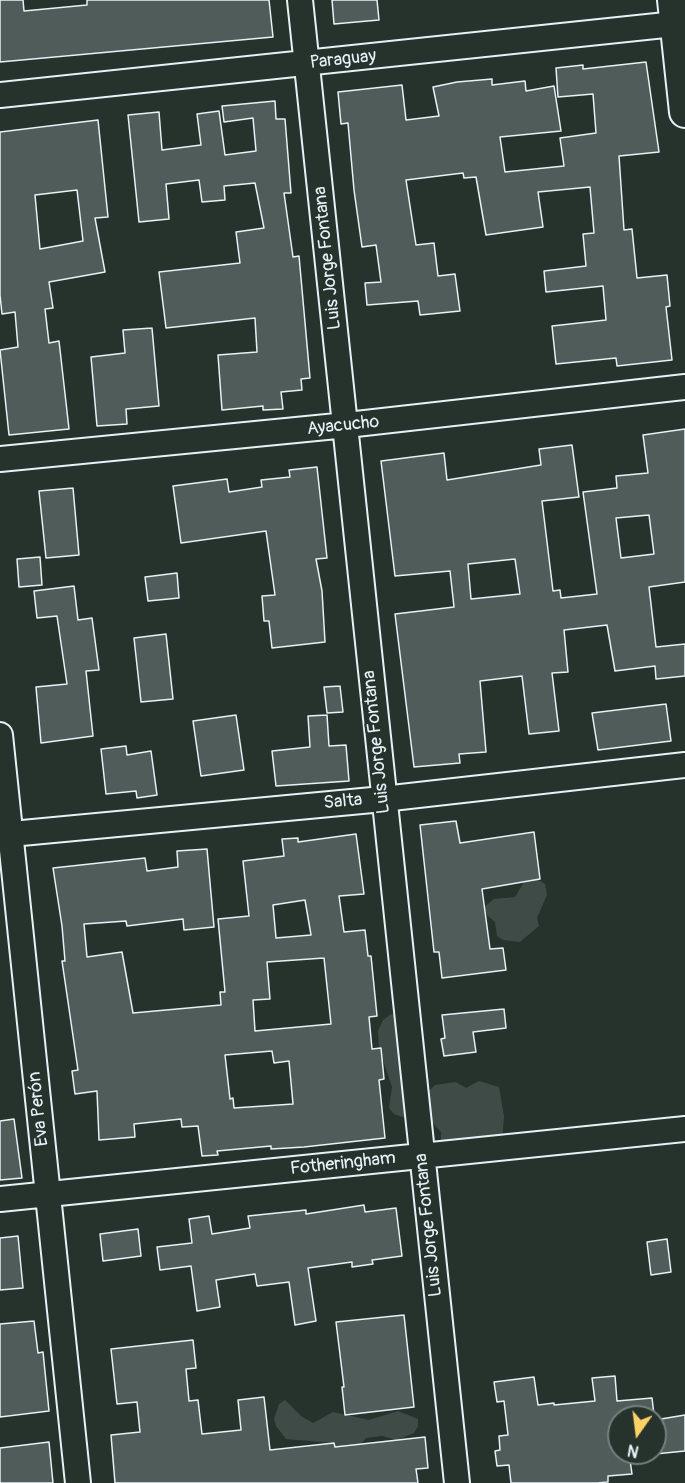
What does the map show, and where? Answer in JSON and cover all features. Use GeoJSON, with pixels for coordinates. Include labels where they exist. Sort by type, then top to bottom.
{"type":"FeatureCollection","features":[{"type":"Feature","properties":{"kind":"main road"},"geometry":{"type":"LineString","coordinates":[[678,16],[685,112]]}},
{"type":"Feature","properties":{"kind":"street","name":"Luis Jorge Fontana"},"geometry":{"type":"LineString","coordinates":[[300,0],[347,425],[383,799],[457,1483]]}},
{"type":"Feature","properties":{"kind":"street","name":"Paraguay"},"geometry":{"type":"LineString","coordinates":[[0,95],[306,63],[678,16]]}},
{"type":"Feature","properties":{"kind":"street","name":"Ayacucho"},"geometry":{"type":"LineString","coordinates":[[0,459],[347,425],[685,387]]}},
{"type":"Feature","properties":{"kind":"street","name":"Eva Perón"},"geometry":{"type":"LineString","coordinates":[[0,735],[5,834],[48,1194],[78,1483]]}},
{"type":"Feature","properties":{"kind":"street","name":"Salta"},"geometry":{"type":"LineString","coordinates":[[5,834],[383,799],[685,765]]}},
{"type":"Feature","properties":{"kind":"street","name":"Fotheringham"},"geometry":{"type":"LineString","coordinates":[[0,1199],[685,1129]]}},
{"type":"Feature","properties":{"kind":"shaded area"},"geometry":{"type":"Polygon","coordinates":[[[533,877],[545,884],[547,895],[537,918],[539,926],[520,942],[503,940],[497,936],[495,922],[487,915],[484,907],[494,899],[515,897],[526,879],[533,877]]]}},
{"type":"Feature","properties":{"kind":"shaded area"},"geometry":{"type":"Polygon","coordinates":[[[391,1014],[401,1016],[409,1116],[405,1118],[394,1114],[389,1108],[392,1087],[379,1048],[378,1031],[383,1020],[391,1014]]]}},
{"type":"Feature","properties":{"kind":"shaded area"},"geometry":{"type":"Polygon","coordinates":[[[479,1081],[499,1087],[504,1116],[502,1142],[447,1145],[441,1140],[441,1132],[430,1120],[426,1094],[435,1085],[456,1082],[466,1088],[479,1081]]]}},
{"type":"Feature","properties":{"kind":"shaded area"},"geometry":{"type":"Polygon","coordinates":[[[285,1400],[301,1416],[313,1423],[333,1412],[369,1420],[398,1411],[418,1419],[418,1426],[414,1433],[397,1440],[382,1436],[366,1438],[352,1466],[334,1443],[286,1439],[276,1426],[274,1419],[279,1404],[285,1400]]]}},
{"type":"Feature","properties":{"kind":"building"},"geometry":{"type":"Polygon","coordinates":[[[0,0],[23,0],[24,11],[87,5],[87,0],[269,0],[273,37],[0,62],[0,0]]]}},
{"type":"Feature","properties":{"kind":"building"},"geometry":{"type":"Polygon","coordinates":[[[332,0],[377,0],[379,20],[334,24],[332,0]]]}},
{"type":"Feature","properties":{"kind":"building"},"geometry":{"type":"Polygon","coordinates":[[[646,62],[659,152],[619,156],[624,230],[632,229],[637,278],[667,275],[670,306],[666,307],[672,360],[617,366],[616,358],[556,364],[552,326],[606,320],[603,286],[546,292],[544,271],[586,266],[583,234],[594,233],[590,187],[538,192],[543,227],[486,235],[476,177],[464,178],[463,173],[406,180],[416,245],[434,243],[438,276],[455,274],[460,311],[420,315],[418,301],[367,305],[365,283],[381,282],[376,245],[362,247],[348,123],[341,124],[338,92],[402,85],[406,120],[439,116],[433,87],[492,79],[492,85],[525,81],[526,91],[554,86],[561,131],[500,137],[505,172],[564,166],[560,138],[596,133],[593,94],[558,97],[556,68],[583,65],[583,69],[646,62]]]}},
{"type":"Feature","properties":{"kind":"building"},"geometry":{"type":"Polygon","coordinates":[[[275,101],[276,119],[285,119],[291,193],[284,193],[293,257],[299,256],[310,378],[301,379],[302,390],[281,392],[283,409],[263,410],[263,406],[222,410],[218,355],[257,352],[255,318],[166,328],[159,272],[240,263],[236,232],[264,228],[255,183],[224,186],[225,200],[202,202],[199,180],[166,184],[169,219],[139,222],[128,115],[159,112],[162,150],[201,145],[197,114],[219,111],[225,155],[256,151],[253,118],[224,122],[222,106],[275,101]]]}},
{"type":"Feature","properties":{"kind":"building"},"geometry":{"type":"Polygon","coordinates":[[[98,120],[108,217],[95,218],[105,272],[49,282],[53,308],[45,309],[49,343],[59,341],[69,429],[9,435],[0,350],[18,347],[15,312],[2,314],[0,295],[0,132],[98,120]],[[77,190],[35,195],[40,249],[83,241],[77,190]]]}},
{"type":"Feature","properties":{"kind":"building"},"geometry":{"type":"Polygon","coordinates":[[[152,328],[159,406],[126,409],[127,424],[97,426],[91,357],[125,353],[123,330],[152,328]]]}},
{"type":"Feature","properties":{"kind":"building"},"geometry":{"type":"Polygon","coordinates":[[[685,429],[685,582],[649,587],[656,647],[685,644],[685,676],[656,679],[655,666],[615,671],[607,625],[564,630],[568,672],[552,673],[559,731],[529,734],[522,676],[480,681],[486,752],[459,754],[460,763],[414,767],[395,614],[454,607],[450,571],[395,576],[381,461],[444,453],[447,480],[541,465],[539,449],[572,445],[579,497],[542,501],[553,591],[560,590],[561,598],[597,594],[583,492],[617,488],[616,476],[648,473],[643,435],[685,429]],[[649,515],[616,518],[621,558],[654,554],[649,515]],[[515,559],[468,564],[471,599],[520,594],[515,559]]]}},
{"type":"Feature","properties":{"kind":"building"},"geometry":{"type":"Polygon","coordinates":[[[317,467],[327,558],[316,559],[322,591],[325,642],[272,648],[269,621],[264,621],[262,596],[275,595],[266,531],[181,543],[173,486],[227,479],[229,492],[262,487],[261,480],[290,477],[289,470],[317,467]]]}},
{"type":"Feature","properties":{"kind":"building"},"geometry":{"type":"Polygon","coordinates":[[[73,488],[79,555],[46,558],[39,491],[73,488]]]}},
{"type":"Feature","properties":{"kind":"building"},"geometry":{"type":"Polygon","coordinates":[[[40,557],[42,585],[19,587],[17,559],[40,557]]]}},
{"type":"Feature","properties":{"kind":"building"},"geometry":{"type":"Polygon","coordinates":[[[177,573],[179,598],[148,601],[145,577],[177,573]]]}},
{"type":"Feature","properties":{"kind":"building"},"geometry":{"type":"Polygon","coordinates":[[[74,586],[78,620],[92,618],[99,670],[86,671],[93,736],[41,743],[36,687],[67,684],[57,616],[37,618],[34,591],[74,586]]]}},
{"type":"Feature","properties":{"kind":"building"},"geometry":{"type":"Polygon","coordinates":[[[166,634],[173,699],[141,702],[134,638],[166,634]]]}},
{"type":"Feature","properties":{"kind":"building"},"geometry":{"type":"Polygon","coordinates":[[[340,686],[343,712],[327,713],[324,687],[340,686]]]}},
{"type":"Feature","properties":{"kind":"building"},"geometry":{"type":"Polygon","coordinates":[[[666,704],[671,741],[598,750],[592,713],[666,704]]]}},
{"type":"Feature","properties":{"kind":"building"},"geometry":{"type":"Polygon","coordinates":[[[236,715],[244,770],[201,776],[193,721],[236,715]]]}},
{"type":"Feature","properties":{"kind":"building"},"geometry":{"type":"Polygon","coordinates":[[[327,715],[329,746],[346,745],[349,781],[276,786],[272,751],[310,747],[308,716],[327,715]]]}},
{"type":"Feature","properties":{"kind":"building"},"geometry":{"type":"Polygon","coordinates":[[[126,746],[127,755],[151,751],[157,795],[137,798],[136,791],[106,794],[101,749],[126,746]]]}},
{"type":"Feature","properties":{"kind":"building"},"geometry":{"type":"Polygon","coordinates":[[[456,821],[460,843],[534,832],[540,879],[482,889],[490,949],[503,948],[506,970],[442,978],[439,952],[434,952],[420,825],[456,821]]]}},
{"type":"Feature","properties":{"kind":"building"},"geometry":{"type":"Polygon","coordinates":[[[356,834],[364,894],[339,896],[344,932],[365,930],[368,956],[371,956],[377,1016],[369,1017],[372,1049],[381,1048],[384,1079],[379,1080],[385,1138],[304,1147],[271,1149],[271,1146],[217,1151],[218,1155],[202,1156],[198,1126],[182,1127],[181,1119],[134,1124],[135,1137],[99,1140],[97,1091],[75,1094],[72,1071],[78,1070],[62,961],[65,961],[62,926],[53,868],[145,858],[147,871],[178,867],[177,851],[207,849],[214,927],[184,930],[183,919],[127,926],[126,921],[84,924],[87,957],[122,952],[133,1013],[221,1005],[220,992],[225,992],[218,919],[249,916],[243,861],[284,856],[282,839],[298,838],[298,842],[356,834]],[[305,900],[273,905],[276,938],[311,935],[305,900]],[[324,958],[267,962],[270,999],[253,1000],[255,1031],[331,1024],[324,958]],[[272,1051],[225,1055],[230,1099],[233,1098],[234,1108],[293,1104],[289,1061],[274,1063],[272,1051]]]}},
{"type":"Feature","properties":{"kind":"building"},"geometry":{"type":"Polygon","coordinates":[[[504,1009],[506,1028],[473,1032],[476,1052],[444,1056],[441,1039],[445,1038],[442,1015],[504,1009]]]}},
{"type":"Feature","properties":{"kind":"building"},"geometry":{"type":"Polygon","coordinates":[[[14,1119],[22,1178],[0,1180],[0,1121],[14,1119]]]}},
{"type":"Feature","properties":{"kind":"building"},"geometry":{"type":"Polygon","coordinates":[[[364,1205],[365,1212],[396,1208],[402,1256],[372,1260],[373,1264],[352,1267],[352,1262],[308,1268],[316,1321],[295,1325],[289,1282],[257,1286],[255,1274],[216,1280],[220,1307],[197,1311],[191,1266],[160,1270],[157,1247],[192,1243],[189,1219],[209,1216],[212,1234],[250,1228],[248,1216],[306,1210],[306,1214],[364,1205]]]}},
{"type":"Feature","properties":{"kind":"building"},"geometry":{"type":"Polygon","coordinates":[[[138,1229],[141,1256],[103,1261],[100,1234],[138,1229]]]}},
{"type":"Feature","properties":{"kind":"building"},"geometry":{"type":"Polygon","coordinates":[[[18,1236],[23,1288],[0,1290],[0,1238],[18,1236]]]}},
{"type":"Feature","properties":{"kind":"building"},"geometry":{"type":"Polygon","coordinates":[[[667,1239],[671,1272],[651,1275],[647,1242],[667,1239]]]}},
{"type":"Feature","properties":{"kind":"building"},"geometry":{"type":"Polygon","coordinates":[[[404,1315],[414,1407],[345,1415],[336,1322],[404,1315]]]}},
{"type":"Feature","properties":{"kind":"building"},"geometry":{"type":"Polygon","coordinates":[[[34,1321],[38,1353],[43,1352],[49,1411],[0,1417],[0,1324],[34,1321]]]}},
{"type":"Feature","properties":{"kind":"building"},"geometry":{"type":"Polygon","coordinates":[[[193,1340],[196,1368],[186,1369],[189,1401],[198,1400],[202,1434],[241,1430],[238,1400],[264,1397],[270,1450],[334,1443],[335,1447],[425,1437],[428,1468],[416,1469],[418,1483],[115,1483],[111,1435],[140,1432],[137,1402],[117,1404],[111,1349],[193,1340]]]}},
{"type":"Feature","properties":{"kind":"building"},"geometry":{"type":"Polygon","coordinates":[[[615,1376],[617,1401],[652,1398],[653,1405],[607,1405],[607,1465],[631,1465],[632,1474],[608,1476],[608,1482],[597,1483],[511,1483],[509,1465],[497,1466],[495,1451],[500,1450],[499,1436],[508,1435],[504,1401],[497,1402],[494,1382],[534,1377],[538,1405],[554,1403],[554,1405],[595,1401],[592,1378],[615,1376]]]}},
{"type":"Feature","properties":{"kind":"building"},"geometry":{"type":"Polygon","coordinates":[[[685,1415],[685,1451],[667,1453],[667,1418],[685,1415]]]}},
{"type":"Feature","properties":{"kind":"building"},"geometry":{"type":"Polygon","coordinates":[[[49,1442],[53,1483],[0,1483],[0,1448],[49,1442]]]}}]}
